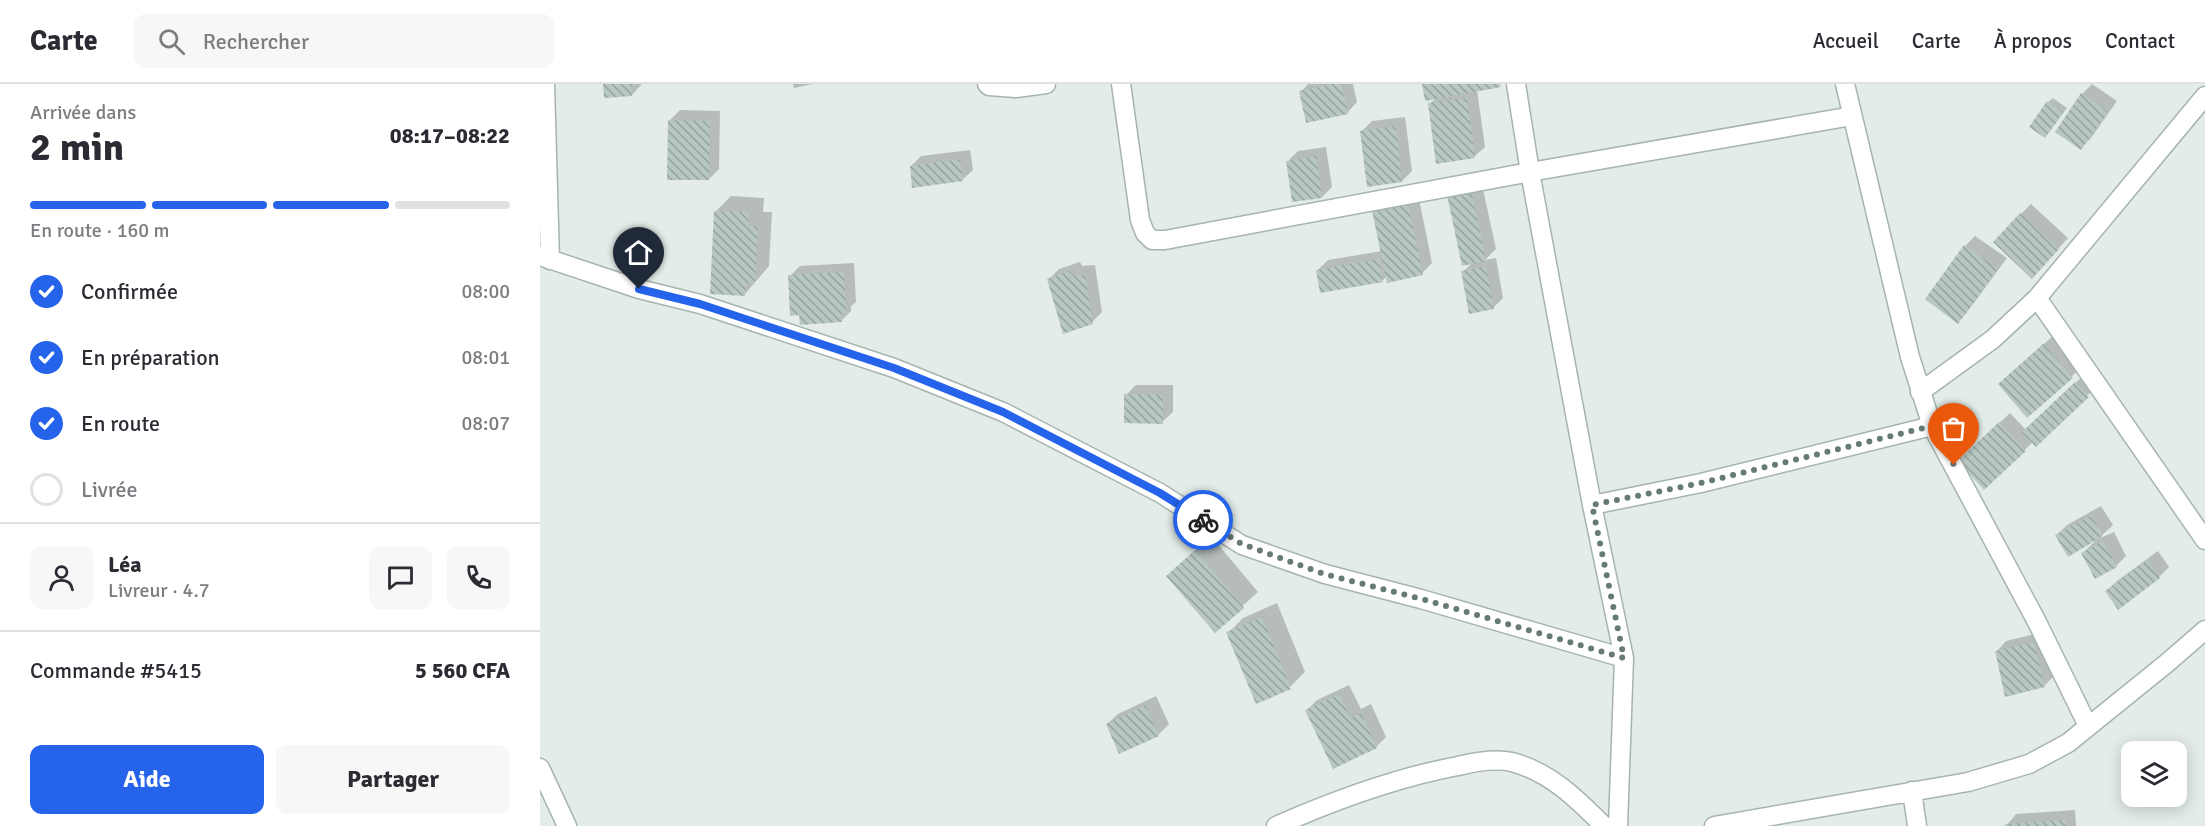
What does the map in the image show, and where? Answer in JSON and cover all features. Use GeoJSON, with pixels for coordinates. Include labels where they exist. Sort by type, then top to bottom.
{"type":"FeatureCollection","features":[{"type":"Feature","properties":{"kind":"street"},"geometry":{"type":"LineString","coordinates":[[545,84],[545,258],[639,289],[700,304],[894,368],[1003,412],[1160,493],[1242,544],[1324,574],[1422,599],[1624,658]]}},
{"type":"Feature","properties":{"kind":"street"},"geometry":{"type":"LineString","coordinates":[[987,84],[1016,88],[1046,84]]}},
{"type":"Feature","properties":{"kind":"street"},"geometry":{"type":"LineString","coordinates":[[1121,84],[1140,220],[1145,233],[1152,240],[1164,240],[1530,172],[1852,116]]}},
{"type":"Feature","properties":{"kind":"street"},"geometry":{"type":"LineString","coordinates":[[1516,84],[1530,172],[1592,505],[1624,658],[1618,826]]}},
{"type":"Feature","properties":{"kind":"street"},"geometry":{"type":"LineString","coordinates":[[1845,84],[1920,392],[1932,426],[2037,622],[2088,726]]}},
{"type":"Feature","properties":{"kind":"street"},"geometry":{"type":"LineString","coordinates":[[2199,84],[2205,90]]}},
{"type":"Feature","properties":{"kind":"street"},"geometry":{"type":"LineString","coordinates":[[1920,392],[1993,339],[2037,298],[2205,96]]}},
{"type":"Feature","properties":{"kind":"street"},"geometry":{"type":"LineString","coordinates":[[2037,298],[2205,540]]}},
{"type":"Feature","properties":{"kind":"street"},"geometry":{"type":"LineString","coordinates":[[1592,505],[1701,483],[1932,426]]}},
{"type":"Feature","properties":{"kind":"street"},"geometry":{"type":"LineString","coordinates":[[1714,826],[1968,782],[2029,764],[2068,743],[2205,630]]}},
{"type":"Feature","properties":{"kind":"street"},"geometry":{"type":"LineString","coordinates":[[1276,826],[1336,800],[1409,777],[1480,761],[1510,761],[1543,774],[1574,796],[1604,826]]}},
{"type":"Feature","properties":{"kind":"street"},"geometry":{"type":"LineString","coordinates":[[540,768],[567,826]]}},
{"type":"Feature","properties":{"kind":"street"},"geometry":{"type":"LineString","coordinates":[[1912,791],[1917,826]]}},
{"type":"Feature","properties":{"kind":"building"},"geometry":{"type":"Polygon","coordinates":[[[603,84],[632,84],[632,96],[604,98],[603,84]]]}},
{"type":"Feature","properties":{"kind":"building"},"geometry":{"type":"Polygon","coordinates":[[[1341,84],[1348,114],[1306,123],[1299,91],[1341,84]]]}},
{"type":"Feature","properties":{"kind":"building"},"geometry":{"type":"Polygon","coordinates":[[[1422,84],[1500,84],[1501,87],[1425,101],[1422,84]]]}},
{"type":"Feature","properties":{"kind":"building"},"geometry":{"type":"Polygon","coordinates":[[[2081,93],[2108,112],[2081,150],[2055,132],[2081,93]]]}},
{"type":"Feature","properties":{"kind":"building"},"geometry":{"type":"Polygon","coordinates":[[[1467,98],[1475,158],[1436,164],[1428,103],[1467,98]]]}},
{"type":"Feature","properties":{"kind":"building"},"geometry":{"type":"Polygon","coordinates":[[[2047,101],[2063,113],[2045,138],[2029,127],[2047,101]]]}},
{"type":"Feature","properties":{"kind":"building"},"geometry":{"type":"Polygon","coordinates":[[[668,120],[710,121],[709,180],[667,180],[668,120]]]}},
{"type":"Feature","properties":{"kind":"building"},"geometry":{"type":"Polygon","coordinates":[[[1396,126],[1402,182],[1367,187],[1360,131],[1396,126]]]}},
{"type":"Feature","properties":{"kind":"building"},"geometry":{"type":"Polygon","coordinates":[[[1316,156],[1322,198],[1292,202],[1286,161],[1316,156]]]}},
{"type":"Feature","properties":{"kind":"building"},"geometry":{"type":"Polygon","coordinates":[[[960,159],[963,181],[912,188],[910,166],[960,159]]]}},
{"type":"Feature","properties":{"kind":"building"},"geometry":{"type":"Polygon","coordinates":[[[1471,190],[1486,261],[1462,266],[1447,195],[1471,190]]]}},
{"type":"Feature","properties":{"kind":"building"},"geometry":{"type":"Polygon","coordinates":[[[1408,204],[1423,275],[1387,283],[1372,211],[1408,204]]]}},
{"type":"Feature","properties":{"kind":"building"},"geometry":{"type":"Polygon","coordinates":[[[714,211],[749,212],[749,226],[758,227],[755,283],[746,283],[745,296],[710,294],[714,211]]]}},
{"type":"Feature","properties":{"kind":"building"},"geometry":{"type":"Polygon","coordinates":[[[2020,213],[2059,249],[2032,279],[1993,242],[2020,213]]]}},
{"type":"Feature","properties":{"kind":"building"},"geometry":{"type":"Polygon","coordinates":[[[1964,245],[1998,269],[1958,324],[1925,299],[1964,245]]]}},
{"type":"Feature","properties":{"kind":"building"},"geometry":{"type":"Polygon","coordinates":[[[1379,259],[1383,282],[1320,293],[1316,270],[1379,259]]]}},
{"type":"Feature","properties":{"kind":"building"},"geometry":{"type":"Polygon","coordinates":[[[1486,267],[1494,309],[1469,314],[1461,271],[1486,267]]]}},
{"type":"Feature","properties":{"kind":"building"},"geometry":{"type":"Polygon","coordinates":[[[1070,271],[1072,275],[1085,275],[1093,324],[1063,334],[1047,279],[1070,271]]]}},
{"type":"Feature","properties":{"kind":"building"},"geometry":{"type":"Polygon","coordinates":[[[844,272],[846,313],[841,314],[842,322],[800,325],[799,315],[790,316],[788,275],[844,272]]]}},
{"type":"Feature","properties":{"kind":"building"},"geometry":{"type":"Polygon","coordinates":[[[2043,344],[2073,378],[2027,418],[1998,384],[2043,344]]]}},
{"type":"Feature","properties":{"kind":"building"},"geometry":{"type":"Polygon","coordinates":[[[2075,382],[2089,397],[2036,447],[2022,432],[2075,382]]]}},
{"type":"Feature","properties":{"kind":"building"},"geometry":{"type":"Polygon","coordinates":[[[1124,394],[1163,395],[1163,424],[1124,423],[1124,394]]]}},
{"type":"Feature","properties":{"kind":"building"},"geometry":{"type":"Polygon","coordinates":[[[1999,422],[2026,451],[1984,490],[1958,461],[1999,422]]]}},
{"type":"Feature","properties":{"kind":"building"},"geometry":{"type":"Polygon","coordinates":[[[2091,515],[2103,536],[2068,557],[2055,535],[2091,515]]]}},
{"type":"Feature","properties":{"kind":"building"},"geometry":{"type":"Polygon","coordinates":[[[2103,541],[2117,567],[2095,579],[2081,553],[2103,541]]]}},
{"type":"Feature","properties":{"kind":"building"},"geometry":{"type":"Polygon","coordinates":[[[1195,550],[1244,608],[1215,633],[1166,576],[1195,550]]]}},
{"type":"Feature","properties":{"kind":"building"},"geometry":{"type":"Polygon","coordinates":[[[2147,560],[2160,578],[2118,610],[2105,591],[2147,560]]]}},
{"type":"Feature","properties":{"kind":"building"},"geometry":{"type":"Polygon","coordinates":[[[1262,617],[1291,689],[1256,704],[1226,632],[1262,617]]]}},
{"type":"Feature","properties":{"kind":"building"},"geometry":{"type":"Polygon","coordinates":[[[2034,642],[2045,687],[2005,697],[1995,651],[2034,642]]]}},
{"type":"Feature","properties":{"kind":"building"},"geometry":{"type":"Polygon","coordinates":[[[1339,694],[1350,718],[1361,713],[1377,748],[1333,769],[1305,710],[1339,694]]]}},
{"type":"Feature","properties":{"kind":"building"},"geometry":{"type":"Polygon","coordinates":[[[1145,705],[1159,736],[1119,754],[1106,724],[1145,705]]]}},
{"type":"Feature","properties":{"kind":"building"},"geometry":{"type":"Polygon","coordinates":[[[2065,820],[2066,826],[2005,826],[2005,824],[2065,820]]]}},
{"type":"Feature","properties":{"kind":"way so far"},"geometry":{"type":"LineString","coordinates":[[1203,520],[1242,544],[1324,574],[1422,599],[1624,658],[1592,505],[1701,483],[1932,426],[1954,465]]}},
{"type":"Feature","properties":{"kind":"route"},"geometry":{"type":"LineString","coordinates":[[639,289],[700,304],[894,368],[1003,412],[1160,493],[1203,520]]}}]}
